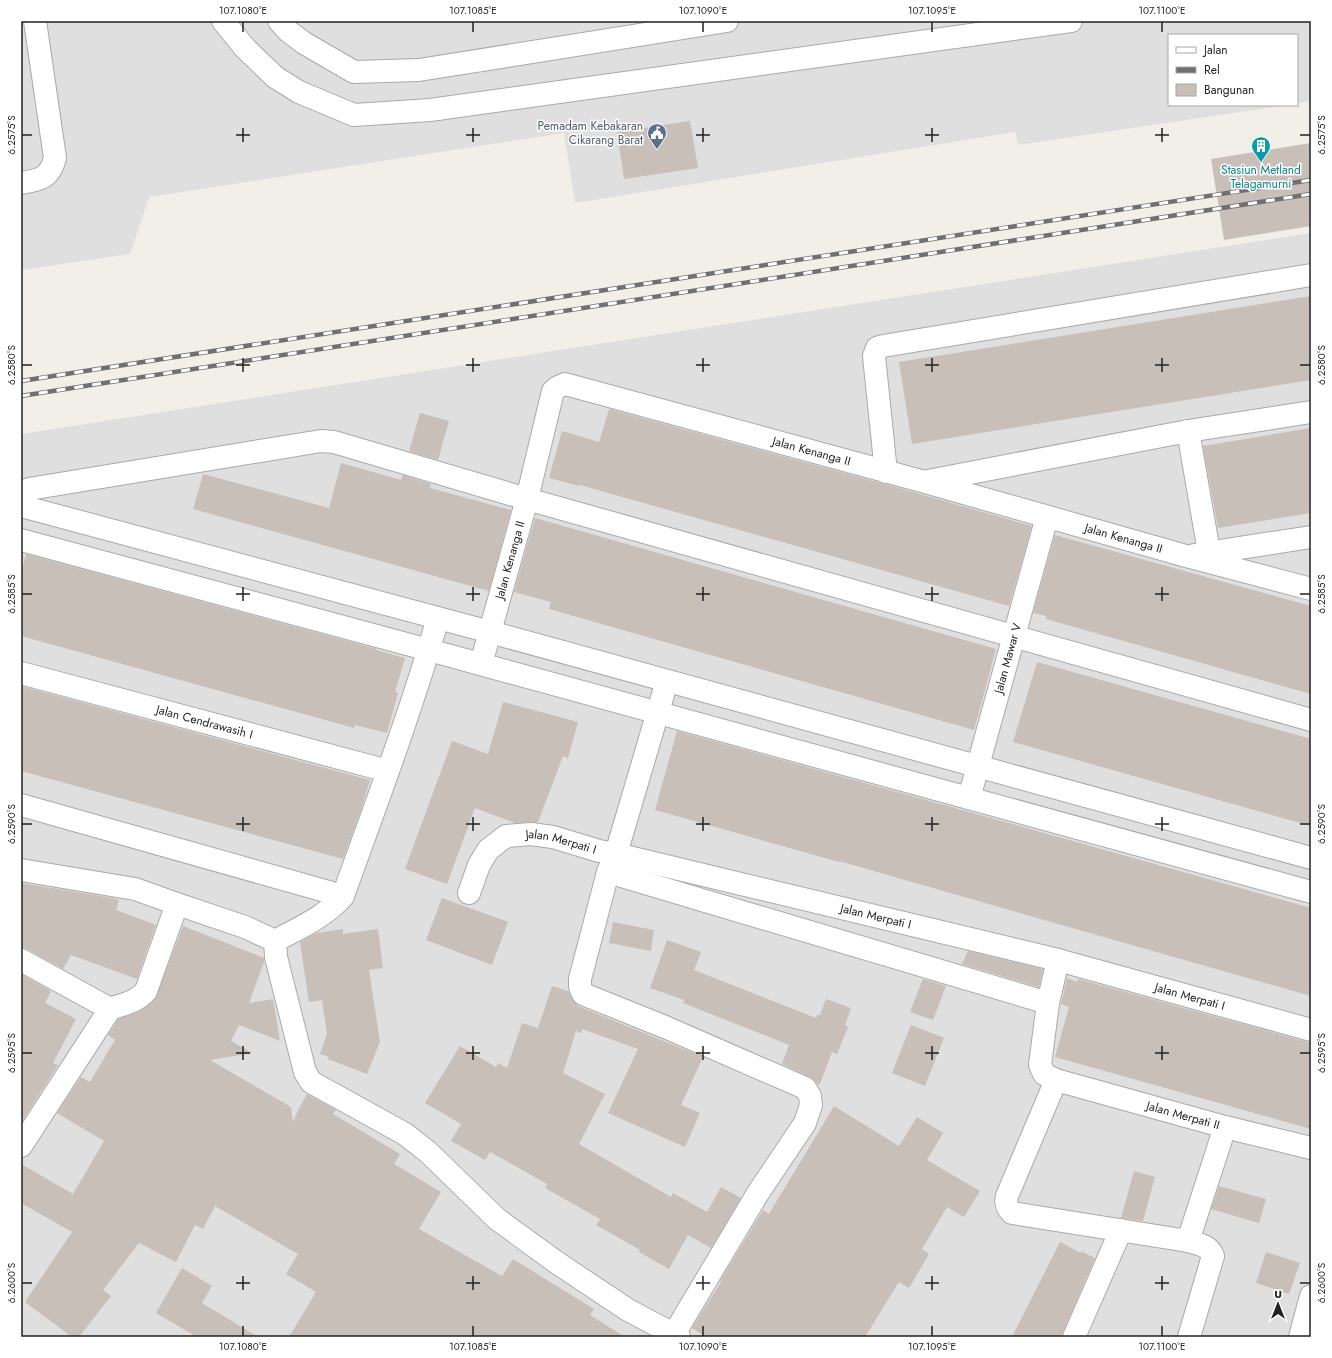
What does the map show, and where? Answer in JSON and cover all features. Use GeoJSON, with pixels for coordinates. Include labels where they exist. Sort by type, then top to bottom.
{"type":"FeatureCollection","features":[{"type":"Feature","properties":{"kind":"street"},"geometry":{"type":"LineString","coordinates":[[21,183],[30,182],[44,177],[52,169],[55,158],[35,21]]}},
{"type":"Feature","properties":{"kind":"street"},"geometry":{"type":"LineString","coordinates":[[223,21],[245,48],[275,77],[299,92],[354,115],[430,110],[1038,24],[1071,21]]}},
{"type":"Feature","properties":{"kind":"street"},"geometry":{"type":"LineString","coordinates":[[279,21],[288,31],[304,43],[354,72],[419,70],[727,21]]}},
{"type":"Feature","properties":{"kind":"street"},"geometry":{"type":"LineString","coordinates":[[886,472],[874,356],[877,348],[1311,275]]}},
{"type":"Feature","properties":{"kind":"street","name":"Jalan Kenanga II"},"geometry":{"type":"LineString","coordinates":[[481,664],[527,499],[553,391],[565,384],[925,482],[1311,590]]}},
{"type":"Feature","properties":{"kind":"street"},"geometry":{"type":"LineString","coordinates":[[925,482],[1188,431],[1311,412]]}},
{"type":"Feature","properties":{"kind":"street"},"geometry":{"type":"LineString","coordinates":[[1188,431],[1209,552]]}},
{"type":"Feature","properties":{"kind":"street"},"geometry":{"type":"LineString","coordinates":[[21,492],[29,489],[328,441],[334,442],[527,499],[1311,720]]}},
{"type":"Feature","properties":{"kind":"street"},"geometry":{"type":"LineString","coordinates":[[21,506],[667,680],[1311,858]]}},
{"type":"Feature","properties":{"kind":"street","name":"Jalan Mawar V"},"geometry":{"type":"LineString","coordinates":[[969,798],[1046,517]]}},
{"type":"Feature","properties":{"kind":"street"},"geometry":{"type":"LineString","coordinates":[[1186,556],[1311,537]]}},
{"type":"Feature","properties":{"kind":"street"},"geometry":{"type":"LineString","coordinates":[[21,540],[481,664],[1311,892]]}},
{"type":"Feature","properties":{"kind":"street"},"geometry":{"type":"LineString","coordinates":[[275,941],[327,912],[342,896],[388,771],[429,650],[438,618]]}},
{"type":"Feature","properties":{"kind":"street","name":"Jalan Cendrawasih I"},"geometry":{"type":"LineString","coordinates":[[21,674],[388,771]]}},
{"type":"Feature","properties":{"kind":"street"},"geometry":{"type":"LineString","coordinates":[[275,941],[276,957],[305,1072],[311,1082],[404,1134],[428,1152],[497,1219],[556,1262],[628,1310],[676,1336],[758,1193],[805,1123],[811,1106],[810,1096],[805,1088],[665,1027],[583,994],[580,987],[580,979],[612,863],[667,680]]}},
{"type":"Feature","properties":{"kind":"street"},"geometry":{"type":"LineString","coordinates":[[21,805],[342,896]]}},
{"type":"Feature","properties":{"kind":"street","name":"Jalan Merpati I"},"geometry":{"type":"LineString","coordinates":[[469,894],[479,866],[488,850],[506,836],[531,834],[553,838],[599,851],[612,863],[1058,960],[1311,1030]]}},
{"type":"Feature","properties":{"kind":"street"},"geometry":{"type":"LineString","coordinates":[[612,863],[1048,1003]]}},
{"type":"Feature","properties":{"kind":"street"},"geometry":{"type":"LineString","coordinates":[[21,870],[135,889],[245,926],[275,941]]}},
{"type":"Feature","properties":{"kind":"street"},"geometry":{"type":"LineString","coordinates":[[21,1146],[110,1009],[134,1000],[146,991],[177,904]]}},
{"type":"Feature","properties":{"kind":"street"},"geometry":{"type":"LineString","coordinates":[[21,960],[110,1009]]}},
{"type":"Feature","properties":{"kind":"street"},"geometry":{"type":"LineString","coordinates":[[1058,960],[1048,1003],[1040,1065],[1044,1074],[1056,1080],[1007,1196],[1006,1203],[1008,1209],[1012,1213],[1188,1241],[1209,1248],[1213,1256],[1189,1337]]}},
{"type":"Feature","properties":{"kind":"street","name":"Jalan Merpati II"},"geometry":{"type":"LineString","coordinates":[[1056,1080],[1225,1127],[1311,1148]]}},
{"type":"Feature","properties":{"kind":"street"},"geometry":{"type":"LineString","coordinates":[[1188,1241],[1225,1127]]}},
{"type":"Feature","properties":{"kind":"street"},"geometry":{"type":"LineString","coordinates":[[1074,1337],[1121,1230]]}},
{"type":"Feature","properties":{"kind":"street"},"geometry":{"type":"LineString","coordinates":[[1300,1337],[1311,1296]]}},
{"type":"Feature","properties":{"kind":"shaded area"},"geometry":{"type":"Polygon","coordinates":[[[21,21],[1311,21],[1311,101],[1298,103],[1298,34],[1168,34],[1168,106],[1280,106],[1018,145],[1015,132],[575,203],[564,133],[149,197],[130,254],[21,270],[21,21]]]}},
{"type":"Feature","properties":{"kind":"shaded area"},"geometry":{"type":"Polygon","coordinates":[[[1311,233],[1311,1337],[21,1337],[21,434],[1311,233]]]}},
{"type":"Feature","properties":{"kind":"building","name":"Pemadam Kebakaran Cikarang Barat"},"geometry":{"type":"Polygon","coordinates":[[[690,121],[698,168],[624,179],[617,132],[690,121]]]}},
{"type":"Feature","properties":{"kind":"building"},"geometry":{"type":"Polygon","coordinates":[[[1311,143],[1311,226],[1224,240],[1211,159],[1311,143]]]}},
{"type":"Feature","properties":{"kind":"building"},"geometry":{"type":"Polygon","coordinates":[[[1311,296],[1311,380],[912,444],[899,362],[1311,296]]]}},
{"type":"Feature","properties":{"kind":"building"},"geometry":{"type":"Polygon","coordinates":[[[609,409],[892,486],[1032,526],[1009,606],[580,485],[549,478],[562,431],[599,442],[609,409]]]}},
{"type":"Feature","properties":{"kind":"building"},"geometry":{"type":"Polygon","coordinates":[[[420,413],[449,421],[438,460],[409,451],[420,413]]]}},
{"type":"Feature","properties":{"kind":"building"},"geometry":{"type":"Polygon","coordinates":[[[1311,428],[1311,513],[1218,528],[1203,446],[1311,428]]]}},
{"type":"Feature","properties":{"kind":"building"},"geometry":{"type":"Polygon","coordinates":[[[341,463],[401,480],[403,475],[431,484],[430,488],[511,510],[489,591],[193,509],[203,474],[329,508],[341,463]]]}},
{"type":"Feature","properties":{"kind":"building"},"geometry":{"type":"Polygon","coordinates":[[[535,518],[996,649],[974,730],[549,609],[551,602],[514,592],[535,518]]]}},
{"type":"Feature","properties":{"kind":"building"},"geometry":{"type":"Polygon","coordinates":[[[1055,535],[1311,606],[1311,694],[1046,619],[1046,616],[1033,613],[1055,535]]]}},
{"type":"Feature","properties":{"kind":"building"},"geometry":{"type":"Polygon","coordinates":[[[26,554],[377,649],[376,650],[405,658],[395,692],[398,693],[387,733],[355,725],[354,728],[21,636],[21,573],[26,554]]]}},
{"type":"Feature","properties":{"kind":"building"},"geometry":{"type":"Polygon","coordinates":[[[1037,662],[1311,739],[1311,826],[1013,742],[1037,662]]]}},
{"type":"Feature","properties":{"kind":"building"},"geometry":{"type":"Polygon","coordinates":[[[21,686],[370,780],[343,859],[21,771],[21,686]]]}},
{"type":"Feature","properties":{"kind":"building"},"geometry":{"type":"Polygon","coordinates":[[[503,702],[578,722],[568,758],[563,756],[538,822],[515,823],[475,808],[447,884],[405,869],[452,741],[488,754],[503,702]]]}},
{"type":"Feature","properties":{"kind":"building"},"geometry":{"type":"Polygon","coordinates":[[[677,731],[1311,908],[1311,996],[655,810],[677,731]]]}},
{"type":"Feature","properties":{"kind":"building"},"geometry":{"type":"Polygon","coordinates":[[[21,883],[113,898],[119,900],[116,910],[156,925],[137,979],[71,955],[63,969],[27,949],[21,948],[21,883]]]}},
{"type":"Feature","properties":{"kind":"building"},"geometry":{"type":"Polygon","coordinates":[[[442,898],[508,922],[492,965],[426,940],[442,898]]]}},
{"type":"Feature","properties":{"kind":"building"},"geometry":{"type":"Polygon","coordinates":[[[613,922],[654,930],[651,951],[609,943],[613,922]]]}},
{"type":"Feature","properties":{"kind":"building"},"geometry":{"type":"Polygon","coordinates":[[[183,926],[264,958],[264,962],[249,1003],[273,999],[280,1041],[239,1025],[231,1041],[252,1053],[210,1060],[291,1107],[293,1122],[307,1094],[336,1110],[333,1114],[400,1154],[394,1164],[441,1192],[419,1229],[502,1276],[513,1259],[594,1309],[590,1315],[625,1337],[289,1337],[316,1292],[286,1274],[298,1254],[215,1206],[203,1229],[195,1225],[176,1262],[139,1243],[103,1290],[111,1296],[79,1337],[72,1337],[25,1302],[72,1232],[21,1203],[21,1164],[73,1194],[104,1141],[57,1113],[81,1077],[90,1082],[115,1040],[108,1035],[118,1019],[140,1011],[155,999],[183,926]]]}},
{"type":"Feature","properties":{"kind":"building"},"geometry":{"type":"Polygon","coordinates":[[[343,929],[343,934],[378,929],[383,968],[369,970],[380,1042],[367,1074],[328,1059],[329,1057],[320,1054],[327,1034],[322,1000],[309,1002],[300,942],[316,933],[343,929]]]}},
{"type":"Feature","properties":{"kind":"building"},"geometry":{"type":"Polygon","coordinates":[[[667,940],[701,952],[694,970],[816,1018],[817,1015],[820,1015],[826,999],[851,1008],[845,1025],[848,1027],[837,1054],[832,1052],[819,1086],[810,1077],[782,1064],[789,1045],[683,1003],[684,1000],[650,988],[667,940]]]}},
{"type":"Feature","properties":{"kind":"building"},"geometry":{"type":"Polygon","coordinates":[[[968,951],[1043,969],[1039,987],[962,964],[968,951]]]}},
{"type":"Feature","properties":{"kind":"building"},"geometry":{"type":"Polygon","coordinates":[[[21,974],[51,991],[45,1003],[76,1019],[53,1063],[58,1065],[21,1123],[21,974]]]}},
{"type":"Feature","properties":{"kind":"building"},"geometry":{"type":"Polygon","coordinates":[[[1067,978],[1077,982],[1078,979],[1311,1043],[1311,1129],[1055,1057],[1069,1007],[1061,1004],[1067,978]]]}},
{"type":"Feature","properties":{"kind":"building"},"geometry":{"type":"Polygon","coordinates":[[[923,979],[946,986],[933,1020],[910,1012],[923,979]]]}},
{"type":"Feature","properties":{"kind":"building"},"geometry":{"type":"Polygon","coordinates":[[[552,986],[568,991],[578,1006],[703,1057],[681,1105],[700,1113],[685,1147],[608,1113],[638,1049],[582,1029],[581,1033],[576,1031],[563,1073],[605,1094],[579,1144],[671,1197],[673,1193],[707,1212],[721,1187],[741,1198],[711,1248],[688,1235],[669,1269],[639,1252],[640,1250],[596,1225],[600,1219],[545,1188],[547,1184],[490,1152],[485,1160],[451,1141],[461,1124],[425,1103],[460,1046],[496,1067],[498,1063],[507,1068],[522,1023],[538,1028],[552,986]]]}},
{"type":"Feature","properties":{"kind":"building"},"geometry":{"type":"Polygon","coordinates":[[[911,1025],[944,1038],[925,1086],[892,1073],[911,1025]]]}},
{"type":"Feature","properties":{"kind":"building"},"geometry":{"type":"Polygon","coordinates":[[[834,1106],[899,1146],[917,1117],[943,1133],[927,1160],[980,1191],[964,1217],[947,1207],[922,1249],[929,1254],[909,1288],[899,1282],[865,1337],[706,1337],[692,1328],[763,1210],[769,1214],[834,1106]]]}},
{"type":"Feature","properties":{"kind":"building"},"geometry":{"type":"Polygon","coordinates":[[[1134,1171],[1155,1177],[1143,1221],[1121,1218],[1134,1171]]]}},
{"type":"Feature","properties":{"kind":"building"},"geometry":{"type":"Polygon","coordinates":[[[1219,1186],[1266,1199],[1259,1223],[1211,1209],[1219,1186]]]}},
{"type":"Feature","properties":{"kind":"building"},"geometry":{"type":"Polygon","coordinates":[[[1060,1242],[1081,1253],[1081,1251],[1095,1258],[1062,1337],[1012,1337],[1060,1242]]]}},
{"type":"Feature","properties":{"kind":"building"},"geometry":{"type":"Polygon","coordinates":[[[1266,1252],[1300,1263],[1289,1294],[1256,1283],[1266,1252]]]}},
{"type":"Feature","properties":{"kind":"building"},"geometry":{"type":"Polygon","coordinates":[[[182,1268],[212,1286],[202,1303],[258,1337],[197,1337],[156,1313],[182,1268]]]}},
{"type":"Feature","properties":{"kind":"railway"},"geometry":{"type":"LineString","coordinates":[[21,381],[1311,180]]}},
{"type":"Feature","properties":{"kind":"railway"},"geometry":{"type":"LineString","coordinates":[[21,396],[1311,194]]}},
{"type":"Feature","properties":{"kind":"place","name":"Pemadam Kebakaran Cikarang Barat"},"geometry":{"type":"Point","coordinates":[657,150]}},
{"type":"Feature","properties":{"kind":"place","name":"Stasiun Metland Telagamurni"},"geometry":{"type":"Point","coordinates":[1261,163]}}]}
